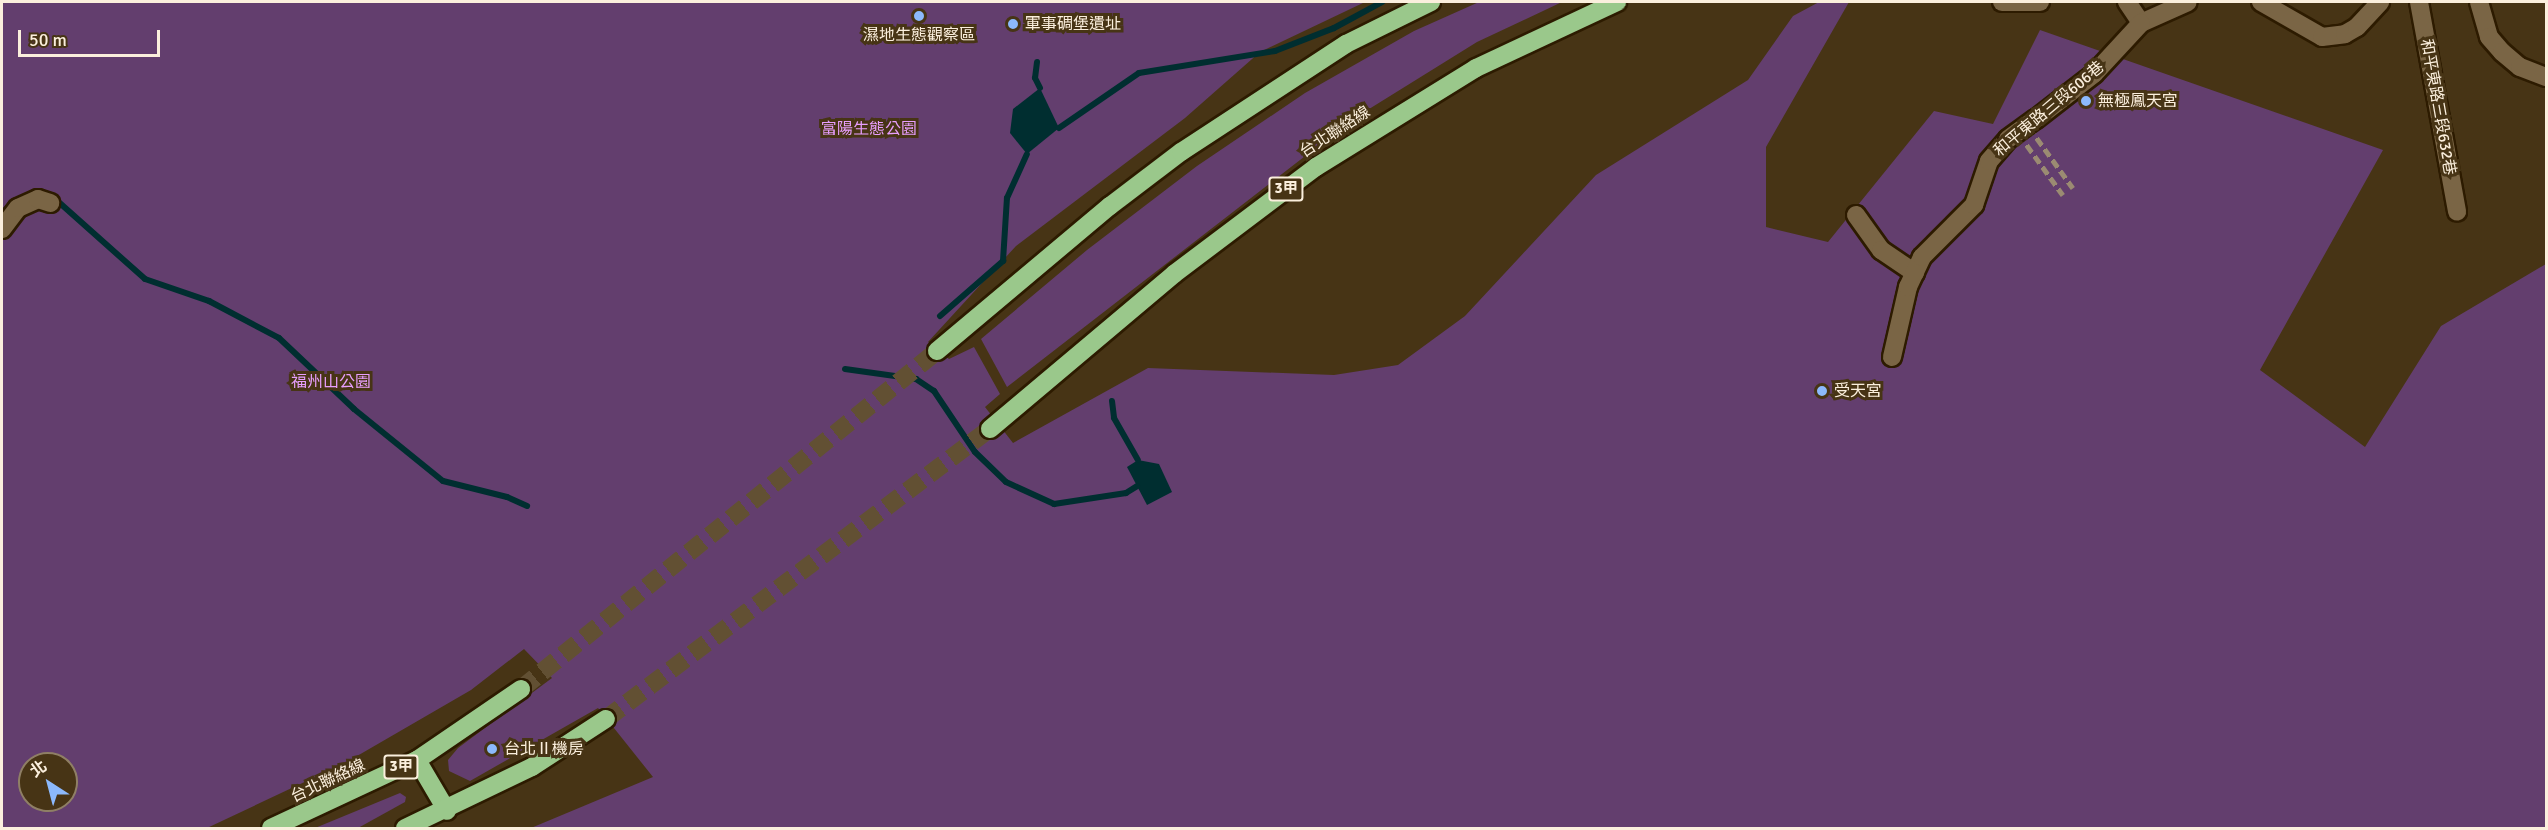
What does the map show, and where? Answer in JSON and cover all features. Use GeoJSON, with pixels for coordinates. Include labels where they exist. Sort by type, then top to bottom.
{"type":"FeatureCollection","features":[{"type":"Feature","properties":{"kind":"highway"},"geometry":{"type":"LineString","coordinates":[[937,351],[1110,206],[1181,152],[1346,44],[1431,2]]}},
{"type":"Feature","properties":{"kind":"highway","name":"台北聯絡線"},"geometry":{"type":"LineString","coordinates":[[990,429],[1174,274],[1316,168],[1476,68],[1617,2]]}},
{"type":"Feature","properties":{"kind":"highway","name":"台北聯絡線"},"geometry":{"type":"LineString","coordinates":[[271,828],[417,759],[521,689]]}},
{"type":"Feature","properties":{"kind":"highway"},"geometry":{"type":"LineString","coordinates":[[405,828],[447,811],[532,767],[606,720]]}},
{"type":"Feature","properties":{"kind":"highway"},"geometry":{"type":"LineString","coordinates":[[417,759],[447,811]]}},
{"type":"Feature","properties":{"kind":"street"},"geometry":{"type":"LineString","coordinates":[[2002,2],[2040,2]]}},
{"type":"Feature","properties":{"kind":"street"},"geometry":{"type":"LineString","coordinates":[[2127,2],[2141,23]]}},
{"type":"Feature","properties":{"kind":"street","name":"和平東路三段606巷"},"geometry":{"type":"LineString","coordinates":[[1892,357],[1915,273],[1930,246],[1974,205],[1989,161],[2008,139],[2094,74],[2141,23],[2188,2]]}},
{"type":"Feature","properties":{"kind":"street"},"geometry":{"type":"LineString","coordinates":[[2261,2],[2322,37],[2345,34],[2357,27],[2380,2]]}},
{"type":"Feature","properties":{"kind":"street","name":"和平東路三段632巷"},"geometry":{"type":"LineString","coordinates":[[2418,2],[2457,212]]}},
{"type":"Feature","properties":{"kind":"street"},"geometry":{"type":"LineString","coordinates":[[2479,2],[2489,37],[2502,52],[2520,67],[2547,77]]}},
{"type":"Feature","properties":{"kind":"street"},"geometry":{"type":"LineString","coordinates":[[2,229],[18,208],[38,199],[50,203]]}},
{"type":"Feature","properties":{"kind":"street"},"geometry":{"type":"LineString","coordinates":[[1856,215],[1881,250],[1915,273]]}},
{"type":"Feature","properties":{"kind":"green space"},"geometry":{"type":"Polygon","coordinates":[[[2,2],[1365,2],[1260,52],[1185,118],[1016,246],[928,342],[949,359],[974,347],[1000,394],[985,407],[1013,443],[1148,368],[1334,375],[1398,365],[1465,316],[1596,175],[1748,80],[1793,16],[1819,2],[1849,2],[1766,147],[1766,227],[1828,242],[1934,111],[1993,124],[2040,30],[2383,150],[2260,370],[2365,447],[2441,326],[2546,264],[2546,828],[531,828],[653,777],[598,708],[470,781],[449,771],[448,760],[458,748],[552,678],[524,649],[471,690],[345,763],[207,828],[2,828],[2,2]]]}},
{"type":"Feature","properties":{"kind":"green space"},"geometry":{"type":"Polygon","coordinates":[[[1479,2],[1562,2],[1477,42],[1353,119],[1007,387],[981,339],[1087,250],[1197,166],[1305,93],[1414,31],[1479,2]]]}},
{"type":"Feature","properties":{"kind":"green space"},"geometry":{"type":"Polygon","coordinates":[[[400,793],[406,797],[405,802],[358,828],[315,828],[400,793]]]}},
{"type":"Feature","properties":{"kind":"water"},"geometry":{"type":"Polygon","coordinates":[[[1040,88],[1059,128],[1027,154],[1010,133],[1013,109],[1040,88]]]}},
{"type":"Feature","properties":{"kind":"water"},"geometry":{"type":"Polygon","coordinates":[[[1138,460],[1159,464],[1172,492],[1147,505],[1127,467],[1138,460]]]}},
{"type":"Feature","properties":{"kind":"waterway"},"geometry":{"type":"LineString","coordinates":[[1059,128],[1139,73],[1275,51],[1334,28],[1382,2]]}},
{"type":"Feature","properties":{"kind":"waterway"},"geometry":{"type":"LineString","coordinates":[[1037,62],[1035,78],[1040,88]]}},
{"type":"Feature","properties":{"kind":"waterway"},"geometry":{"type":"LineString","coordinates":[[940,316],[1003,261],[1007,198],[1027,154]]}},
{"type":"Feature","properties":{"kind":"waterway"},"geometry":{"type":"LineString","coordinates":[[53,197],[145,279],[209,301],[279,338],[354,409],[443,481],[507,497],[527,506]]}},
{"type":"Feature","properties":{"kind":"waterway"},"geometry":{"type":"LineString","coordinates":[[2,213],[16,201]]}},
{"type":"Feature","properties":{"kind":"waterway"},"geometry":{"type":"LineString","coordinates":[[845,369],[916,379],[934,391],[975,452],[1006,482],[1054,504],[1126,493],[1137,486]]}},
{"type":"Feature","properties":{"kind":"waterway"},"geometry":{"type":"LineString","coordinates":[[1112,401],[1114,418],[1138,460]]}},
{"type":"Feature","properties":{"kind":"tunnel"},"geometry":{"type":"LineString","coordinates":[[521,689],[937,351]]}},
{"type":"Feature","properties":{"kind":"tunnel"},"geometry":{"type":"LineString","coordinates":[[606,719],[990,429]]}},
{"type":"Feature","properties":{"kind":"railway"},"geometry":{"type":"LineString","coordinates":[[2021,116],[2073,188]]}},
{"type":"Feature","properties":{"kind":"railway"},"geometry":{"type":"LineString","coordinates":[[2011,123],[2063,195]]}},
{"type":"Feature","properties":{"kind":"place","name":"濕地生態觀察區"},"geometry":{"type":"Point","coordinates":[919,16]}},
{"type":"Feature","properties":{"kind":"place","name":"軍事碉堡遺址"},"geometry":{"type":"Point","coordinates":[1013,24]}},
{"type":"Feature","properties":{"kind":"place","name":"無極鳳天宮"},"geometry":{"type":"Point","coordinates":[2086,101]}},
{"type":"Feature","properties":{"kind":"place","name":"受天宮"},"geometry":{"type":"Point","coordinates":[1822,391]}},
{"type":"Feature","properties":{"kind":"place","name":"台北Ⅱ機房"},"geometry":{"type":"Point","coordinates":[492,749]}},
{"type":"Feature","properties":{"kind":"park label","name":"富陽生態公園"},"geometry":{"type":"Point","coordinates":[869,129]}},
{"type":"Feature","properties":{"kind":"park label","name":"福州山公園"},"geometry":{"type":"Point","coordinates":[331,382]}}]}
